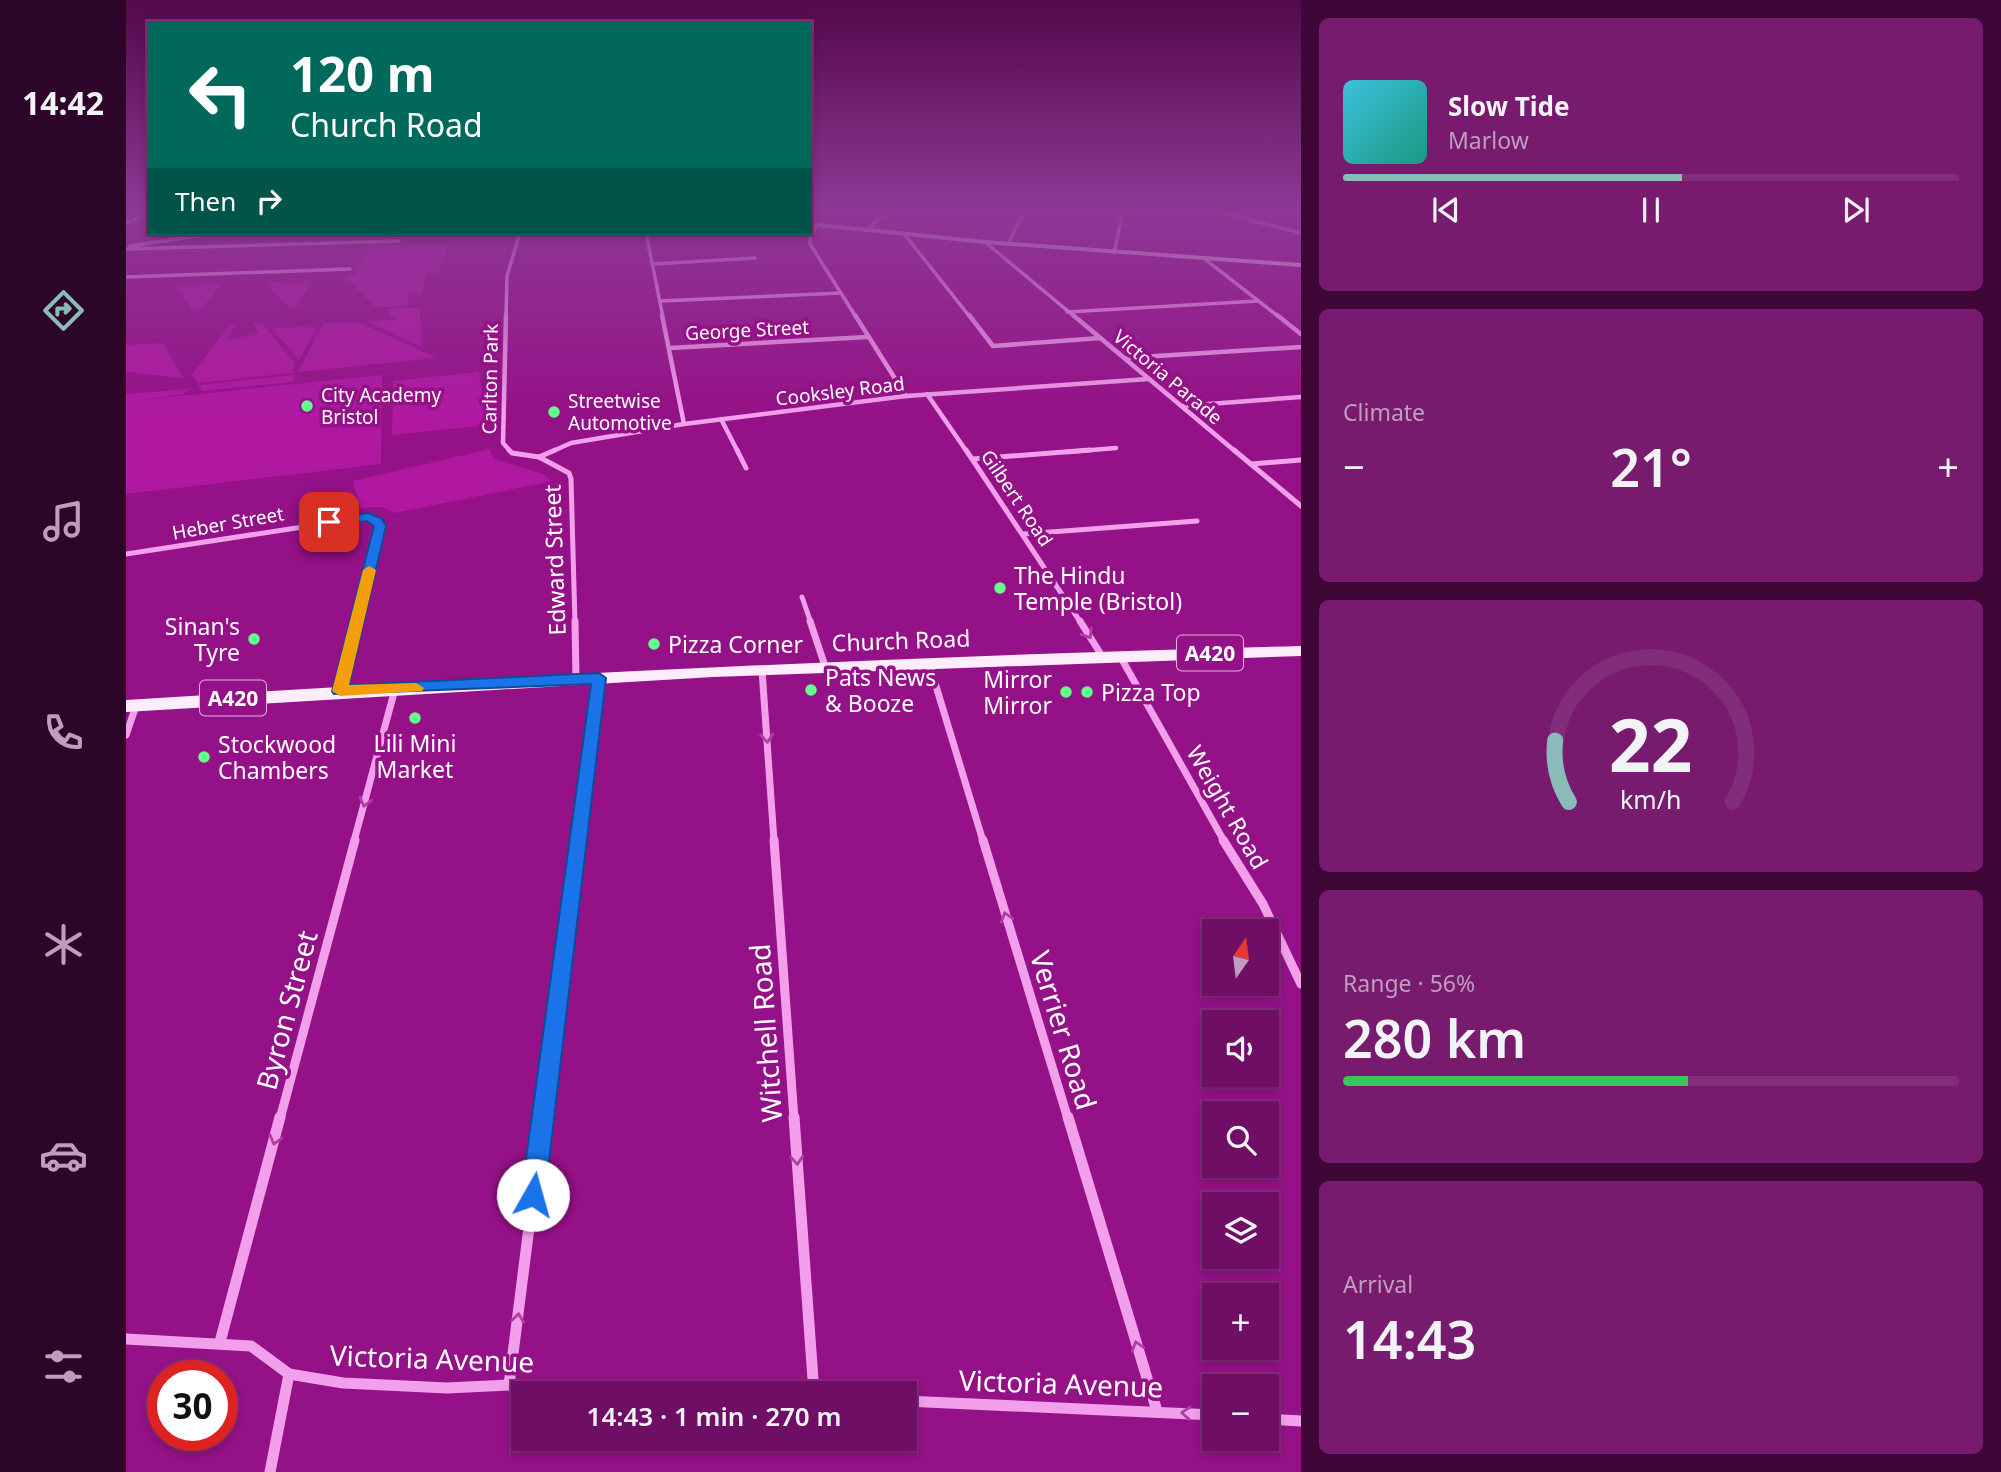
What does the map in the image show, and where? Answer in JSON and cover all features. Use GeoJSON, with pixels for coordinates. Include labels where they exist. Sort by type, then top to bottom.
{"type":"FeatureCollection","features":[{"type":"Feature","properties":{"kind":"main road","name":"Church Road"},"geometry":{"type":"LineString","coordinates":[[131,706],[340,691],[825,666],[1301,651]]}},
{"type":"Feature","properties":{"kind":"street","name":"Carlton Park"},"geometry":{"type":"LineString","coordinates":[[507,279],[503,443],[512,453],[539,457]]}},
{"type":"Feature","properties":{"kind":"street"},"geometry":{"type":"LineString","coordinates":[[656,279],[684,424]]}},
{"type":"Feature","properties":{"kind":"street"},"geometry":{"type":"LineString","coordinates":[[832,279],[906,396]]}},
{"type":"Feature","properties":{"kind":"street"},"geometry":{"type":"LineString","coordinates":[[940,279],[993,346],[1100,338]]}},
{"type":"Feature","properties":{"kind":"street","name":"Victoria Parade"},"geometry":{"type":"LineString","coordinates":[[1028,279],[1301,506]]}},
{"type":"Feature","properties":{"kind":"street"},"geometry":{"type":"LineString","coordinates":[[1230,279],[1301,334]]}},
{"type":"Feature","properties":{"kind":"street"},"geometry":{"type":"LineString","coordinates":[[660,301],[841,293]]}},
{"type":"Feature","properties":{"kind":"street"},"geometry":{"type":"LineString","coordinates":[[1067,312],[1258,301]]}},
{"type":"Feature","properties":{"kind":"street","name":"George Street"},"geometry":{"type":"LineString","coordinates":[[670,348],[867,337]]}},
{"type":"Feature","properties":{"kind":"street"},"geometry":{"type":"LineString","coordinates":[[1125,358],[1301,347]]}},
{"type":"Feature","properties":{"kind":"street","name":"Cooksley Road"},"geometry":{"type":"LineString","coordinates":[[539,457],[571,443],[721,419],[927,394],[1148,379]]}},
{"type":"Feature","properties":{"kind":"street","name":"Gilbert Road"},"geometry":{"type":"LineString","coordinates":[[927,394],[1024,534],[1102,656]]}},
{"type":"Feature","properties":{"kind":"street"},"geometry":{"type":"LineString","coordinates":[[1181,406],[1301,397]]}},
{"type":"Feature","properties":{"kind":"street"},"geometry":{"type":"LineString","coordinates":[[721,419],[746,468]]}},
{"type":"Feature","properties":{"kind":"street"},"geometry":{"type":"LineString","coordinates":[[973,459],[1116,448]]}},
{"type":"Feature","properties":{"kind":"street","name":"Edward Street"},"geometry":{"type":"LineString","coordinates":[[539,457],[569,473],[571,479],[576,680]]}},
{"type":"Feature","properties":{"kind":"street"},"geometry":{"type":"LineString","coordinates":[[1251,464],[1301,460]]}},
{"type":"Feature","properties":{"kind":"street","name":"Heber Street"},"geometry":{"type":"LineString","coordinates":[[126,554],[353,519],[368,517],[377,520],[380,526],[340,691]]}},
{"type":"Feature","properties":{"kind":"street"},"geometry":{"type":"LineString","coordinates":[[1024,534],[1197,521]]}},
{"type":"Feature","properties":{"kind":"street"},"geometry":{"type":"LineString","coordinates":[[802,597],[825,666]]}},
{"type":"Feature","properties":{"kind":"street","name":"Weight Road"},"geometry":{"type":"LineString","coordinates":[[1120,655],[1235,861],[1264,904],[1300,981]]}},
{"type":"Feature","properties":{"kind":"street","name":"Verrier Road"},"geometry":{"type":"LineString","coordinates":[[929,663],[1157,1411]]}},
{"type":"Feature","properties":{"kind":"street","name":"Witchell Road"},"geometry":{"type":"LineString","coordinates":[[762,670],[813,1381]]}},
{"type":"Feature","properties":{"kind":"street"},"geometry":{"type":"LineString","coordinates":[[509,1385],[599,678]]}},
{"type":"Feature","properties":{"kind":"street","name":"Byron Street"},"geometry":{"type":"LineString","coordinates":[[220,1342],[395,689]]}},
{"type":"Feature","properties":{"kind":"street"},"geometry":{"type":"LineString","coordinates":[[126,735],[131,706]]}},
{"type":"Feature","properties":{"kind":"street","name":"Victoria Avenue"},"geometry":{"type":"LineString","coordinates":[[126,1339],[220,1342],[251,1346],[289,1374],[362,1385],[447,1388],[509,1385]]}},
{"type":"Feature","properties":{"kind":"street"},"geometry":{"type":"LineString","coordinates":[[270,1472],[289,1374]]}},
{"type":"Feature","properties":{"kind":"street","name":"Victoria Avenue"},"geometry":{"type":"LineString","coordinates":[[917,1401],[1202,1414]]}},
{"type":"Feature","properties":{"kind":"street"},"geometry":{"type":"LineString","coordinates":[[1279,1420],[1301,1421]]}},
{"type":"Feature","properties":{"kind":"shaded area"},"geometry":{"type":"Polygon","coordinates":[[[346,279],[425,279],[421,294],[409,295],[407,306],[376,307],[351,283],[344,283],[346,279]]]}},
{"type":"Feature","properties":{"kind":"shaded area"},"geometry":{"type":"Polygon","coordinates":[[[311,281],[296,308],[289,308],[267,283],[311,281]]]}},
{"type":"Feature","properties":{"kind":"shaded area"},"geometry":{"type":"Polygon","coordinates":[[[221,284],[200,311],[194,311],[177,286],[221,284]]]}},
{"type":"Feature","properties":{"kind":"shaded area"},"geometry":{"type":"Polygon","coordinates":[[[420,308],[422,347],[365,321],[395,320],[386,309],[420,308]]]}},
{"type":"Feature","properties":{"kind":"shaded area"},"geometry":{"type":"Polygon","coordinates":[[[358,322],[437,358],[298,372],[324,323],[358,322]]]}},
{"type":"Feature","properties":{"kind":"shaded area"},"geometry":{"type":"Polygon","coordinates":[[[236,323],[227,340],[259,334],[253,323],[262,324],[295,363],[292,373],[198,383],[192,375],[230,324],[236,323]]]}},
{"type":"Feature","properties":{"kind":"shaded area"},"geometry":{"type":"Polygon","coordinates":[[[317,327],[299,360],[272,328],[317,327]]]}},
{"type":"Feature","properties":{"kind":"shaded area"},"geometry":{"type":"Polygon","coordinates":[[[163,343],[183,378],[126,372],[126,345],[163,343]]]}},
{"type":"Feature","properties":{"kind":"shaded area"},"geometry":{"type":"Polygon","coordinates":[[[479,372],[487,425],[392,435],[393,381],[479,372]]]}},
{"type":"Feature","properties":{"kind":"shaded area"},"geometry":{"type":"Polygon","coordinates":[[[294,375],[292,382],[202,391],[198,385],[294,375]]]}},
{"type":"Feature","properties":{"kind":"shaded area"},"geometry":{"type":"Polygon","coordinates":[[[382,375],[381,464],[126,494],[126,394],[190,389],[183,394],[142,400],[382,375]]]}},
{"type":"Feature","properties":{"kind":"shaded area"},"geometry":{"type":"Polygon","coordinates":[[[490,449],[494,459],[543,474],[553,481],[395,513],[380,507],[360,508],[353,481],[490,449]]]}},
{"type":"Feature","properties":{"kind":"slow traffic"},"geometry":{"type":"LineString","coordinates":[[369,570],[340,691],[416,688]]}},
{"type":"Feature","properties":{"kind":"place","name":"City Academy Bristol"},"geometry":{"type":"Point","coordinates":[307,406]}},
{"type":"Feature","properties":{"kind":"place","name":"Streetwise Automotive"},"geometry":{"type":"Point","coordinates":[554,412]}},
{"type":"Feature","properties":{"kind":"place","name":"The Hindu Temple (Bristol)"},"geometry":{"type":"Point","coordinates":[1000,588]}},
{"type":"Feature","properties":{"kind":"place","name":"Sinan's Tyre"},"geometry":{"type":"Point","coordinates":[254,639]}},
{"type":"Feature","properties":{"kind":"place","name":"Pizza Corner"},"geometry":{"type":"Point","coordinates":[654,644]}},
{"type":"Feature","properties":{"kind":"place","name":"Pats News & Booze"},"geometry":{"type":"Point","coordinates":[811,690]}},
{"type":"Feature","properties":{"kind":"place","name":"Mirror Mirror"},"geometry":{"type":"Point","coordinates":[1066,692]}},
{"type":"Feature","properties":{"kind":"place","name":"Pizza Top"},"geometry":{"type":"Point","coordinates":[1087,692]}},
{"type":"Feature","properties":{"kind":"place","name":"Lili Mini Market"},"geometry":{"type":"Point","coordinates":[415,718]}},
{"type":"Feature","properties":{"kind":"place","name":"Stockwood Chambers"},"geometry":{"type":"Point","coordinates":[204,757]}},
{"type":"Feature","properties":{"kind":"route"},"geometry":{"type":"LineString","coordinates":[[329,522],[368,517],[377,520],[380,526],[340,691],[599,678],[533,1195]]}}]}
